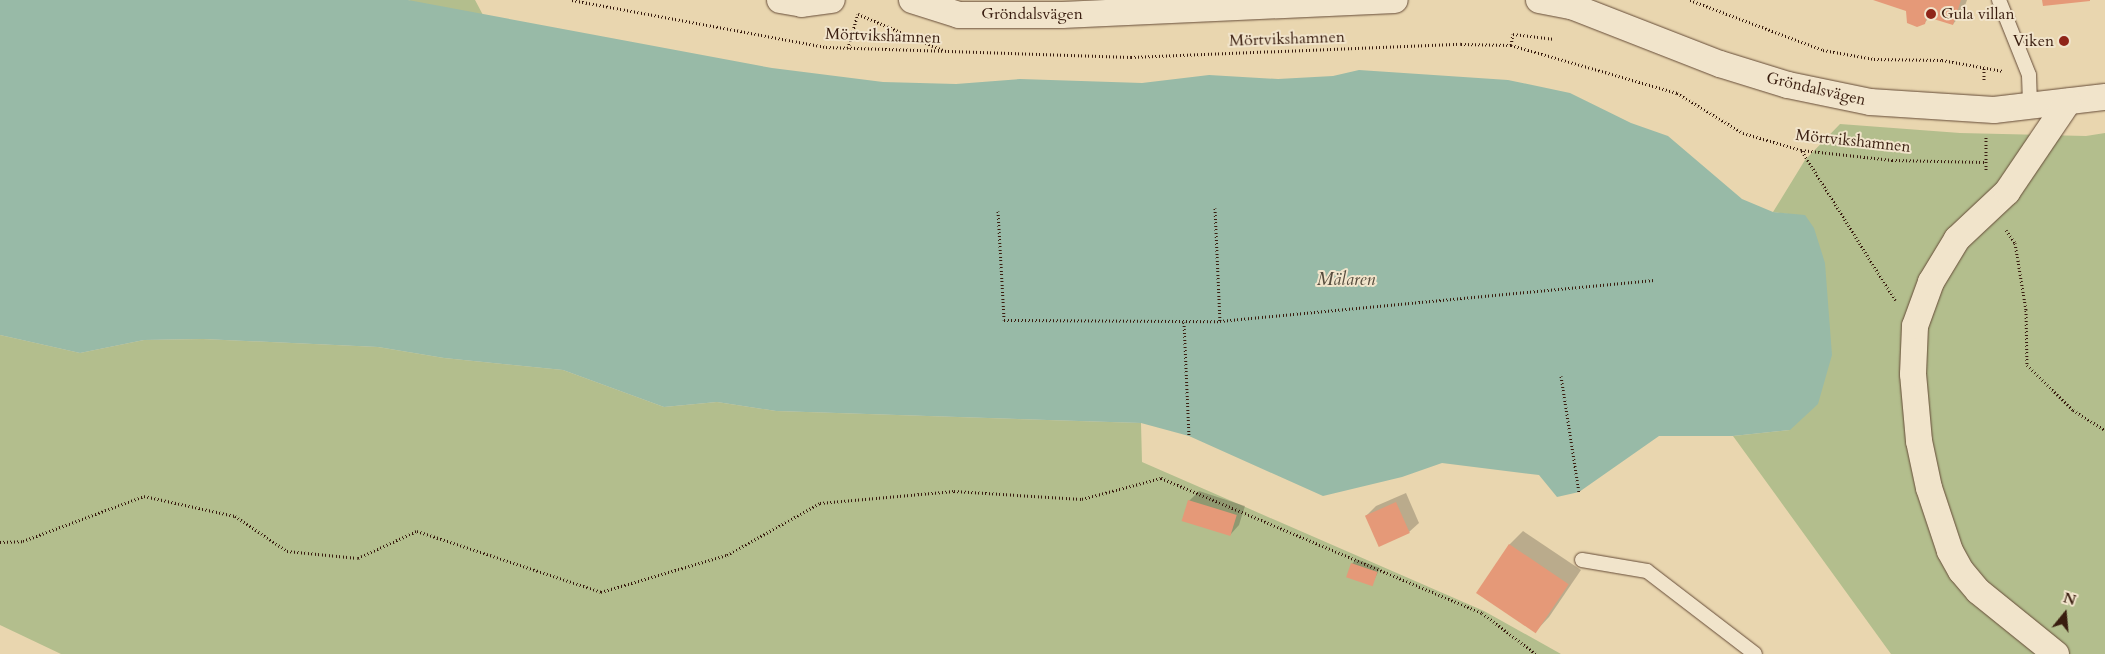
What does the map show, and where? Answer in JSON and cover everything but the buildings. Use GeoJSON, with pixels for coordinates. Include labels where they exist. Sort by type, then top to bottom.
{"type":"FeatureCollection","features":[{"type":"Feature","properties":{"kind":"street"},"geometry":{"type":"LineString","coordinates":[[780,0],[802,4],[832,0]]}},
{"type":"Feature","properties":{"kind":"street","name":"Gröndalsvägen"},"geometry":{"type":"LineString","coordinates":[[912,0],[960,15],[1052,15],[1395,0]]}},
{"type":"Feature","properties":{"kind":"street","name":"Gröndalsvägen"},"geometry":{"type":"LineString","coordinates":[[1539,0],[1572,6],[1720,64],[1788,86],[1870,102],[1923,107],[1994,110],[2105,97]]}},
{"type":"Feature","properties":{"kind":"street"},"geometry":{"type":"LineString","coordinates":[[2056,654],[1978,591],[1961,571],[1950,551],[1929,488],[1919,441],[1913,398],[1915,326],[1931,282],[1957,239],[2012,185],[2068,102]]}},
{"type":"Feature","properties":{"kind":"lane"},"geometry":{"type":"LineString","coordinates":[[1999,0],[2029,75],[2030,106]]}},
{"type":"Feature","properties":{"kind":"lane"},"geometry":{"type":"LineString","coordinates":[[1582,560],[1647,571],[1755,654]]}},
{"type":"Feature","properties":{"kind":"path","name":"Mörtvikshamnen"},"geometry":{"type":"LineString","coordinates":[[572,0],[826,47],[1131,58],[1461,44],[1510,45],[1677,92],[1743,133],[1801,150],[1892,160],[1985,162]]}},
{"type":"Feature","properties":{"kind":"path"},"geometry":{"type":"LineString","coordinates":[[1690,0],[1823,50],[1874,59],[1942,60],[2029,75]]}},
{"type":"Feature","properties":{"kind":"path"},"geometry":{"type":"LineString","coordinates":[[848,48],[858,14],[946,51]]}},
{"type":"Feature","properties":{"kind":"path"},"geometry":{"type":"LineString","coordinates":[[1510,45],[1513,34],[1555,39]]}},
{"type":"Feature","properties":{"kind":"path"},"geometry":{"type":"LineString","coordinates":[[1801,150],[1865,248],[1906,321],[1915,326]]}},
{"type":"Feature","properties":{"kind":"path"},"geometry":{"type":"LineString","coordinates":[[1992,206],[2015,244],[2026,310],[2027,365],[2073,410],[2105,430]]}},
{"type":"Feature","properties":{"kind":"path"},"geometry":{"type":"LineString","coordinates":[[1215,208],[1220,321]]}},
{"type":"Feature","properties":{"kind":"path"},"geometry":{"type":"LineString","coordinates":[[998,211],[1004,320],[1220,321],[1654,280]]}},
{"type":"Feature","properties":{"kind":"path"},"geometry":{"type":"LineString","coordinates":[[1184,322],[1189,436]]}},
{"type":"Feature","properties":{"kind":"path"},"geometry":{"type":"LineString","coordinates":[[1561,376],[1579,492]]}},
{"type":"Feature","properties":{"kind":"path"},"geometry":{"type":"LineString","coordinates":[[0,542],[23,541],[144,496],[234,516],[287,551],[358,558],[417,531],[600,592],[727,555],[820,503],[954,491],[1082,499],[1161,478],[1482,613],[1536,654]]}},
{"type":"Feature","properties":{"kind":"shaded area"},"geometry":{"type":"Polygon","coordinates":[[[408,0],[475,0],[483,15],[413,2],[408,0]]]}},
{"type":"Feature","properties":{"kind":"shaded area"},"geometry":{"type":"Polygon","coordinates":[[[1840,124],[1960,133],[2086,136],[2105,133],[2105,654],[1891,654],[1733,436],[1790,430],[1805,216],[1773,212],[1805,160],[1840,124]]]}},
{"type":"Feature","properties":{"kind":"shaded area"},"geometry":{"type":"Polygon","coordinates":[[[0,335],[80,353],[144,340],[203,339],[378,347],[444,358],[563,370],[664,407],[717,402],[776,411],[1141,423],[1142,462],[1484,611],[1561,654],[61,654],[0,625],[0,335]]]}},
{"type":"Feature","properties":{"kind":"water","name":"Mälaren"},"geometry":{"type":"Polygon","coordinates":[[[0,0],[408,0],[772,68],[883,82],[956,84],[1020,79],[1142,83],[1209,75],[1278,79],[1333,76],[1359,70],[1508,80],[1570,93],[1631,123],[1668,136],[1742,199],[1773,212],[1805,215],[1814,228],[1825,263],[1832,355],[1818,404],[1790,430],[1733,436],[1659,436],[1579,492],[1557,497],[1539,475],[1442,463],[1402,477],[1323,496],[1189,436],[1141,423],[776,411],[717,402],[664,407],[563,370],[444,358],[378,347],[203,339],[144,340],[80,353],[0,335],[0,0]]]}},
{"type":"Feature","properties":{"kind":"place","name":"Gula villan"},"geometry":{"type":"Point","coordinates":[1931,14]}},
{"type":"Feature","properties":{"kind":"place","name":"Viken"},"geometry":{"type":"Point","coordinates":[2064,41]}}]}
